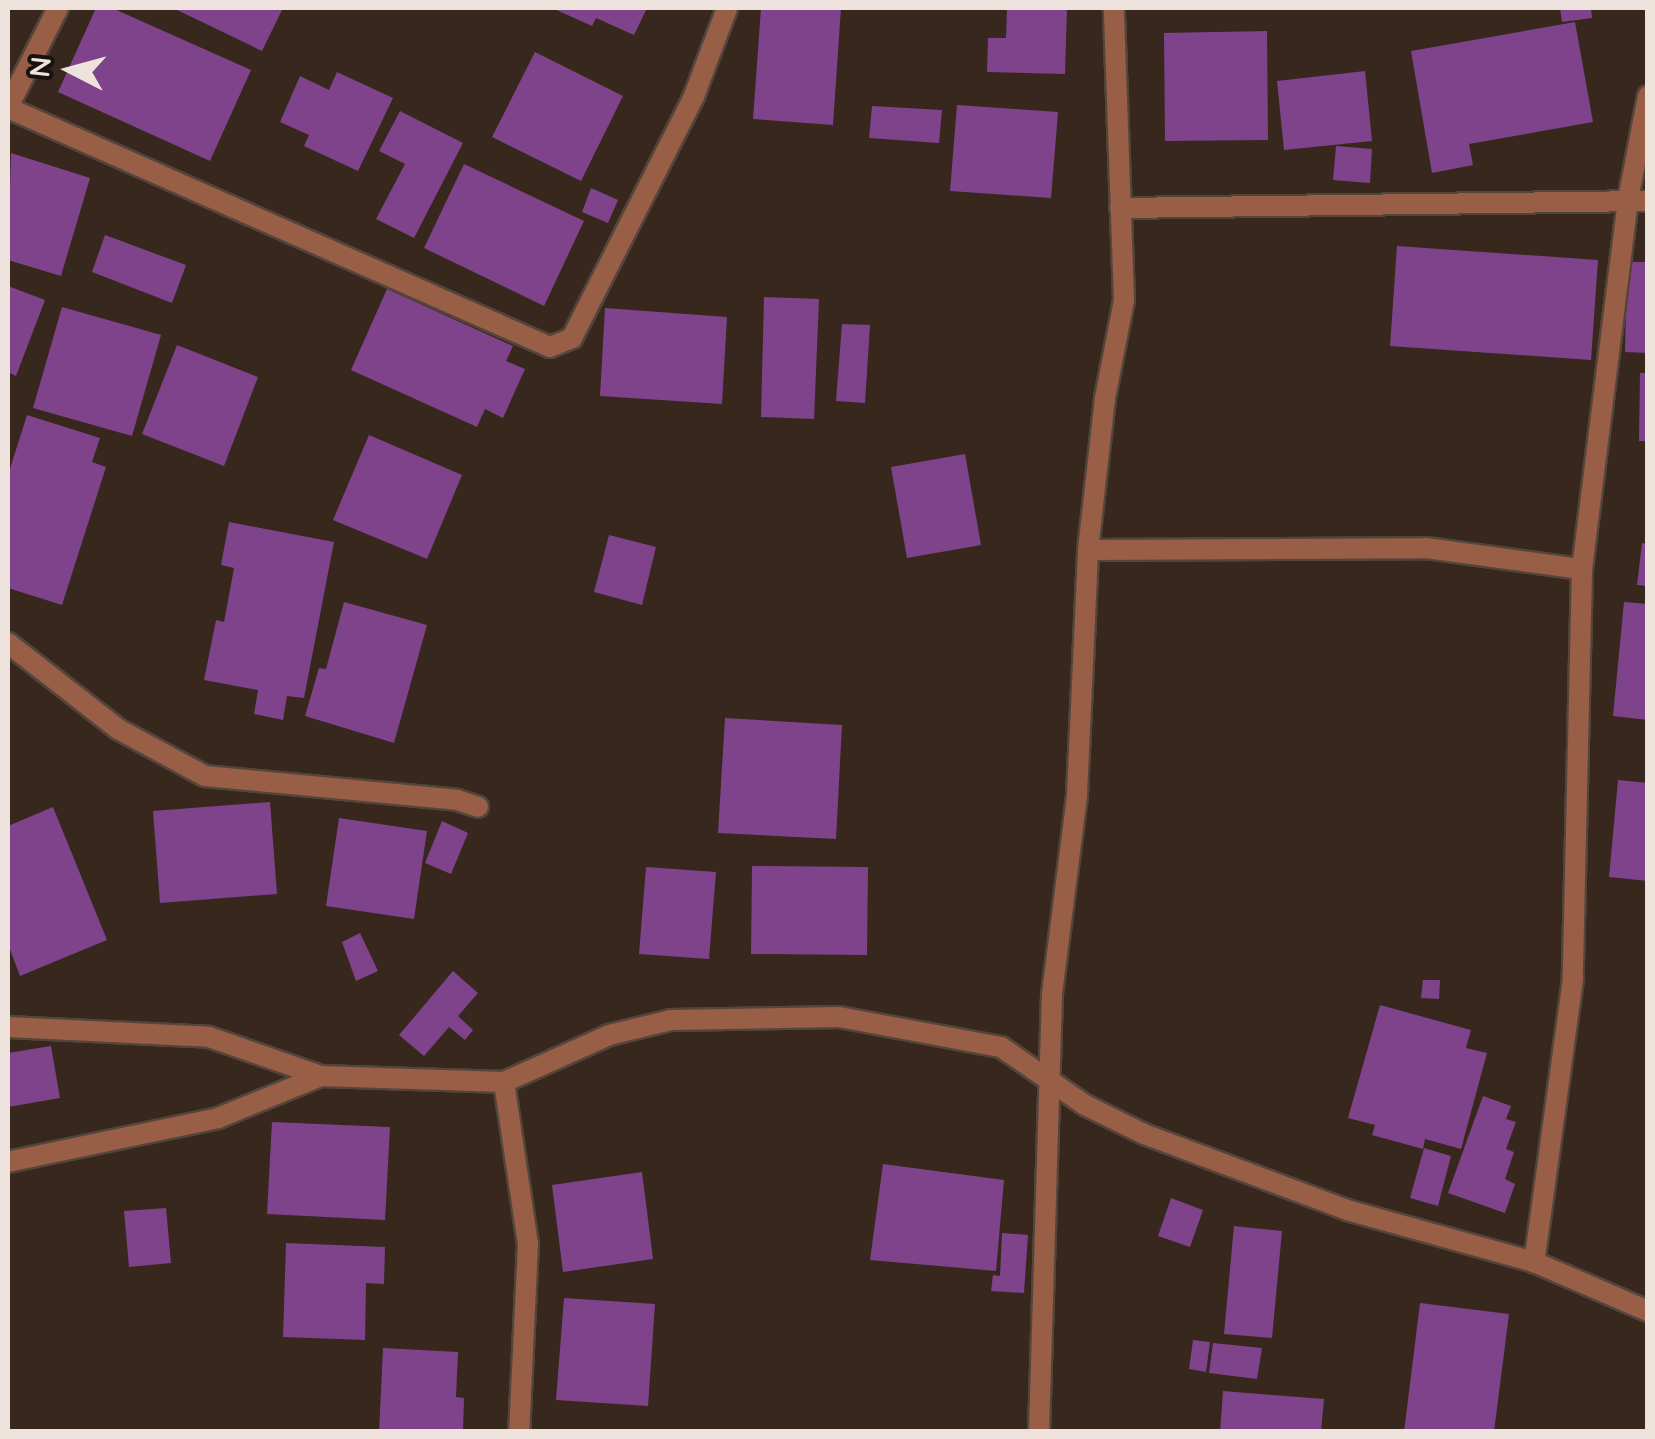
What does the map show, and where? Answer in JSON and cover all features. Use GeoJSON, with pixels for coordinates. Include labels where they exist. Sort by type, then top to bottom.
{"type":"FeatureCollection","features":[{"type":"Feature","properties":{"kind":"street"},"geometry":{"type":"LineString","coordinates":[[58,8],[8,107],[550,347],[572,338],[694,96],[727,8]]}},
{"type":"Feature","properties":{"kind":"street"},"geometry":{"type":"LineString","coordinates":[[1039,1432],[1047,1078],[1077,794],[1088,550],[1105,398],[1124,300],[1114,8]]}},
{"type":"Feature","properties":{"kind":"street"},"geometry":{"type":"LineString","coordinates":[[1534,1262],[1572,978],[1582,569],[1638,200],[1648,96]]}},
{"type":"Feature","properties":{"kind":"street"},"geometry":{"type":"LineString","coordinates":[[1120,208],[1638,200]]}},
{"type":"Feature","properties":{"kind":"street"},"geometry":{"type":"LineString","coordinates":[[1088,550],[1426,548],[1582,569]]}},
{"type":"Feature","properties":{"kind":"street"},"geometry":{"type":"LineString","coordinates":[[8,643],[118,729],[206,776],[457,800],[478,807]]}},
{"type":"Feature","properties":{"kind":"street"},"geometry":{"type":"LineString","coordinates":[[8,1028],[209,1036],[321,1076],[504,1082],[609,1035],[670,1020],[838,1017],[1002,1047],[1084,1104],[1144,1134],[1346,1210],[1534,1262],[1648,1311]]}},
{"type":"Feature","properties":{"kind":"street"},"geometry":{"type":"LineString","coordinates":[[8,1162],[218,1118],[321,1076]]}},
{"type":"Feature","properties":{"kind":"street"},"geometry":{"type":"LineString","coordinates":[[504,1082],[528,1244],[519,1432]]}},
{"type":"Feature","properties":{"kind":"building"},"geometry":{"type":"Polygon","coordinates":[[[96,8],[112,8],[251,70],[210,161],[58,92],[96,8]]]}},
{"type":"Feature","properties":{"kind":"building"},"geometry":{"type":"Polygon","coordinates":[[[173,8],[283,8],[262,51],[173,8]]]}},
{"type":"Feature","properties":{"kind":"building"},"geometry":{"type":"Polygon","coordinates":[[[552,8],[647,8],[634,35],[596,18],[592,26],[552,8]]]}},
{"type":"Feature","properties":{"kind":"building"},"geometry":{"type":"Polygon","coordinates":[[[761,8],[841,8],[833,125],[753,119],[761,8]]]}},
{"type":"Feature","properties":{"kind":"building"},"geometry":{"type":"Polygon","coordinates":[[[1007,8],[1067,8],[1065,74],[987,72],[988,38],[1006,38],[1007,8]]]}},
{"type":"Feature","properties":{"kind":"building"},"geometry":{"type":"Polygon","coordinates":[[[1560,8],[1591,8],[1592,18],[1562,22],[1560,8]]]}},
{"type":"Feature","properties":{"kind":"building"},"geometry":{"type":"Polygon","coordinates":[[[1575,22],[1593,122],[1469,144],[1473,165],[1432,173],[1411,51],[1575,22]]]}},
{"type":"Feature","properties":{"kind":"building"},"geometry":{"type":"Polygon","coordinates":[[[1267,31],[1268,140],[1165,141],[1164,33],[1267,31]]]}},
{"type":"Feature","properties":{"kind":"building"},"geometry":{"type":"Polygon","coordinates":[[[535,52],[623,96],[581,181],[492,137],[535,52]]]}},
{"type":"Feature","properties":{"kind":"building"},"geometry":{"type":"Polygon","coordinates":[[[1365,71],[1372,141],[1284,150],[1277,81],[1365,71]]]}},
{"type":"Feature","properties":{"kind":"building"},"geometry":{"type":"Polygon","coordinates":[[[337,72],[393,98],[358,171],[304,146],[309,135],[280,122],[300,76],[329,90],[337,72]]]}},
{"type":"Feature","properties":{"kind":"building"},"geometry":{"type":"Polygon","coordinates":[[[957,105],[1058,112],[1051,198],[950,191],[957,105]]]}},
{"type":"Feature","properties":{"kind":"building"},"geometry":{"type":"Polygon","coordinates":[[[872,106],[942,110],[939,143],[869,138],[872,106]]]}},
{"type":"Feature","properties":{"kind":"building"},"geometry":{"type":"Polygon","coordinates":[[[400,111],[463,143],[414,238],[376,219],[405,164],[379,151],[400,111]]]}},
{"type":"Feature","properties":{"kind":"building"},"geometry":{"type":"Polygon","coordinates":[[[1336,146],[1372,149],[1370,183],[1333,180],[1336,146]]]}},
{"type":"Feature","properties":{"kind":"building"},"geometry":{"type":"Polygon","coordinates":[[[11,153],[90,178],[61,276],[8,260],[11,153]]]}},
{"type":"Feature","properties":{"kind":"building"},"geometry":{"type":"Polygon","coordinates":[[[464,164],[584,221],[544,306],[424,248],[464,164]]]}},
{"type":"Feature","properties":{"kind":"building"},"geometry":{"type":"Polygon","coordinates":[[[591,188],[618,200],[608,223],[582,212],[591,188]]]}},
{"type":"Feature","properties":{"kind":"building"},"geometry":{"type":"Polygon","coordinates":[[[105,235],[186,265],[172,303],[92,272],[105,235]]]}},
{"type":"Feature","properties":{"kind":"building"},"geometry":{"type":"Polygon","coordinates":[[[1397,246],[1598,260],[1591,360],[1390,346],[1397,246]]]}},
{"type":"Feature","properties":{"kind":"building"},"geometry":{"type":"Polygon","coordinates":[[[1627,262],[1648,262],[1648,353],[1625,352],[1627,262]]]}},
{"type":"Feature","properties":{"kind":"building"},"geometry":{"type":"Polygon","coordinates":[[[8,286],[45,300],[16,376],[8,372],[8,286]]]}},
{"type":"Feature","properties":{"kind":"building"},"geometry":{"type":"Polygon","coordinates":[[[387,289],[513,346],[506,361],[525,369],[503,418],[485,409],[477,427],[351,370],[387,289]]]}},
{"type":"Feature","properties":{"kind":"building"},"geometry":{"type":"Polygon","coordinates":[[[764,297],[819,299],[814,419],[761,417],[764,297]]]}},
{"type":"Feature","properties":{"kind":"building"},"geometry":{"type":"Polygon","coordinates":[[[62,307],[161,335],[132,436],[33,408],[62,307]]]}},
{"type":"Feature","properties":{"kind":"building"},"geometry":{"type":"Polygon","coordinates":[[[605,308],[727,317],[722,404],[600,396],[605,308]]]}},
{"type":"Feature","properties":{"kind":"building"},"geometry":{"type":"Polygon","coordinates":[[[842,324],[870,325],[865,403],[836,401],[842,324]]]}},
{"type":"Feature","properties":{"kind":"building"},"geometry":{"type":"Polygon","coordinates":[[[177,345],[258,377],[224,466],[142,434],[177,345]]]}},
{"type":"Feature","properties":{"kind":"building"},"geometry":{"type":"Polygon","coordinates":[[[1640,373],[1648,373],[1648,441],[1639,441],[1640,373]]]}},
{"type":"Feature","properties":{"kind":"building"},"geometry":{"type":"Polygon","coordinates":[[[27,415],[100,438],[92,462],[106,467],[62,605],[8,588],[8,475],[27,415]]]}},
{"type":"Feature","properties":{"kind":"building"},"geometry":{"type":"Polygon","coordinates":[[[369,435],[462,475],[427,559],[333,520],[369,435]]]}},
{"type":"Feature","properties":{"kind":"building"},"geometry":{"type":"Polygon","coordinates":[[[965,454],[981,545],[907,558],[891,467],[965,454]]]}},
{"type":"Feature","properties":{"kind":"building"},"geometry":{"type":"Polygon","coordinates":[[[229,522],[334,542],[304,698],[287,696],[283,720],[254,714],[258,690],[204,680],[216,620],[224,622],[234,568],[221,565],[229,522]]]}},
{"type":"Feature","properties":{"kind":"building"},"geometry":{"type":"Polygon","coordinates":[[[609,535],[656,547],[642,605],[594,592],[609,535]]]}},
{"type":"Feature","properties":{"kind":"building"},"geometry":{"type":"Polygon","coordinates":[[[1642,543],[1648,544],[1648,586],[1637,585],[1642,543]]]}},
{"type":"Feature","properties":{"kind":"building"},"geometry":{"type":"Polygon","coordinates":[[[344,602],[427,625],[394,743],[305,716],[319,668],[326,669],[344,602]]]}},
{"type":"Feature","properties":{"kind":"building"},"geometry":{"type":"Polygon","coordinates":[[[1624,602],[1648,604],[1648,720],[1613,716],[1624,602]]]}},
{"type":"Feature","properties":{"kind":"building"},"geometry":{"type":"Polygon","coordinates":[[[725,718],[842,725],[836,839],[718,833],[725,718]]]}},
{"type":"Feature","properties":{"kind":"building"},"geometry":{"type":"Polygon","coordinates":[[[1618,780],[1648,783],[1648,881],[1609,877],[1618,780]]]}},
{"type":"Feature","properties":{"kind":"building"},"geometry":{"type":"Polygon","coordinates":[[[270,802],[277,894],[160,903],[153,811],[270,802]]]}},
{"type":"Feature","properties":{"kind":"building"},"geometry":{"type":"Polygon","coordinates":[[[53,807],[107,940],[20,976],[8,944],[8,826],[53,807]]]}},
{"type":"Feature","properties":{"kind":"building"},"geometry":{"type":"Polygon","coordinates":[[[339,818],[427,831],[414,919],[326,906],[339,818]]]}},
{"type":"Feature","properties":{"kind":"building"},"geometry":{"type":"Polygon","coordinates":[[[442,821],[468,833],[451,874],[425,863],[442,821]]]}},
{"type":"Feature","properties":{"kind":"building"},"geometry":{"type":"Polygon","coordinates":[[[752,866],[868,867],[867,955],[751,954],[752,866]]]}},
{"type":"Feature","properties":{"kind":"building"},"geometry":{"type":"Polygon","coordinates":[[[646,867],[716,872],[709,959],[639,954],[646,867]]]}},
{"type":"Feature","properties":{"kind":"building"},"geometry":{"type":"Polygon","coordinates":[[[360,933],[378,971],[356,981],[342,942],[360,933]]]}},
{"type":"Feature","properties":{"kind":"building"},"geometry":{"type":"Polygon","coordinates":[[[453,971],[478,993],[458,1016],[473,1030],[465,1040],[449,1027],[424,1056],[399,1035],[453,971]]]}},
{"type":"Feature","properties":{"kind":"building"},"geometry":{"type":"Polygon","coordinates":[[[1423,980],[1440,980],[1439,999],[1421,998],[1423,980]]]}},
{"type":"Feature","properties":{"kind":"building"},"geometry":{"type":"Polygon","coordinates":[[[1380,1005],[1471,1030],[1466,1048],[1487,1053],[1461,1149],[1425,1139],[1423,1149],[1372,1135],[1375,1125],[1348,1118],[1380,1005]]]}},
{"type":"Feature","properties":{"kind":"building"},"geometry":{"type":"Polygon","coordinates":[[[51,1046],[60,1098],[8,1107],[8,1053],[51,1046]]]}},
{"type":"Feature","properties":{"kind":"building"},"geometry":{"type":"Polygon","coordinates":[[[1483,1096],[1511,1106],[1506,1119],[1516,1122],[1506,1149],[1514,1152],[1505,1179],[1515,1184],[1505,1213],[1448,1193],[1483,1096]]]}},
{"type":"Feature","properties":{"kind":"building"},"geometry":{"type":"Polygon","coordinates":[[[272,1122],[390,1127],[385,1220],[267,1214],[272,1122]]]}},
{"type":"Feature","properties":{"kind":"building"},"geometry":{"type":"Polygon","coordinates":[[[1424,1148],[1451,1156],[1438,1206],[1410,1198],[1424,1148]]]}},
{"type":"Feature","properties":{"kind":"building"},"geometry":{"type":"Polygon","coordinates":[[[883,1164],[1004,1180],[996,1271],[870,1260],[883,1164]]]}},
{"type":"Feature","properties":{"kind":"building"},"geometry":{"type":"Polygon","coordinates":[[[642,1172],[653,1259],[563,1272],[552,1185],[642,1172]]]}},
{"type":"Feature","properties":{"kind":"building"},"geometry":{"type":"Polygon","coordinates":[[[1171,1198],[1203,1210],[1190,1247],[1158,1236],[1171,1198]]]}},
{"type":"Feature","properties":{"kind":"building"},"geometry":{"type":"Polygon","coordinates":[[[166,1208],[171,1263],[129,1267],[124,1211],[166,1208]]]}},
{"type":"Feature","properties":{"kind":"building"},"geometry":{"type":"Polygon","coordinates":[[[1234,1226],[1282,1231],[1272,1338],[1224,1334],[1234,1226]]]}},
{"type":"Feature","properties":{"kind":"building"},"geometry":{"type":"Polygon","coordinates":[[[1002,1233],[1028,1235],[1024,1293],[991,1291],[993,1275],[1000,1276],[1002,1233]]]}},
{"type":"Feature","properties":{"kind":"building"},"geometry":{"type":"Polygon","coordinates":[[[286,1243],[385,1247],[384,1284],[366,1283],[365,1340],[283,1337],[286,1243]]]}},
{"type":"Feature","properties":{"kind":"building"},"geometry":{"type":"Polygon","coordinates":[[[564,1298],[655,1304],[648,1406],[556,1400],[564,1298]]]}},
{"type":"Feature","properties":{"kind":"building"},"geometry":{"type":"Polygon","coordinates":[[[1420,1303],[1509,1314],[1494,1432],[1404,1432],[1420,1303]]]}},
{"type":"Feature","properties":{"kind":"building"},"geometry":{"type":"Polygon","coordinates":[[[1193,1340],[1210,1342],[1206,1372],[1189,1369],[1193,1340]]]}},
{"type":"Feature","properties":{"kind":"building"},"geometry":{"type":"Polygon","coordinates":[[[1213,1343],[1262,1348],[1257,1379],[1209,1373],[1213,1343]]]}},
{"type":"Feature","properties":{"kind":"building"},"geometry":{"type":"Polygon","coordinates":[[[383,1348],[458,1352],[456,1397],[464,1398],[463,1432],[379,1432],[383,1348]]]}},
{"type":"Feature","properties":{"kind":"building"},"geometry":{"type":"Polygon","coordinates":[[[1223,1391],[1324,1399],[1321,1432],[1220,1432],[1223,1391]]]}}]}
